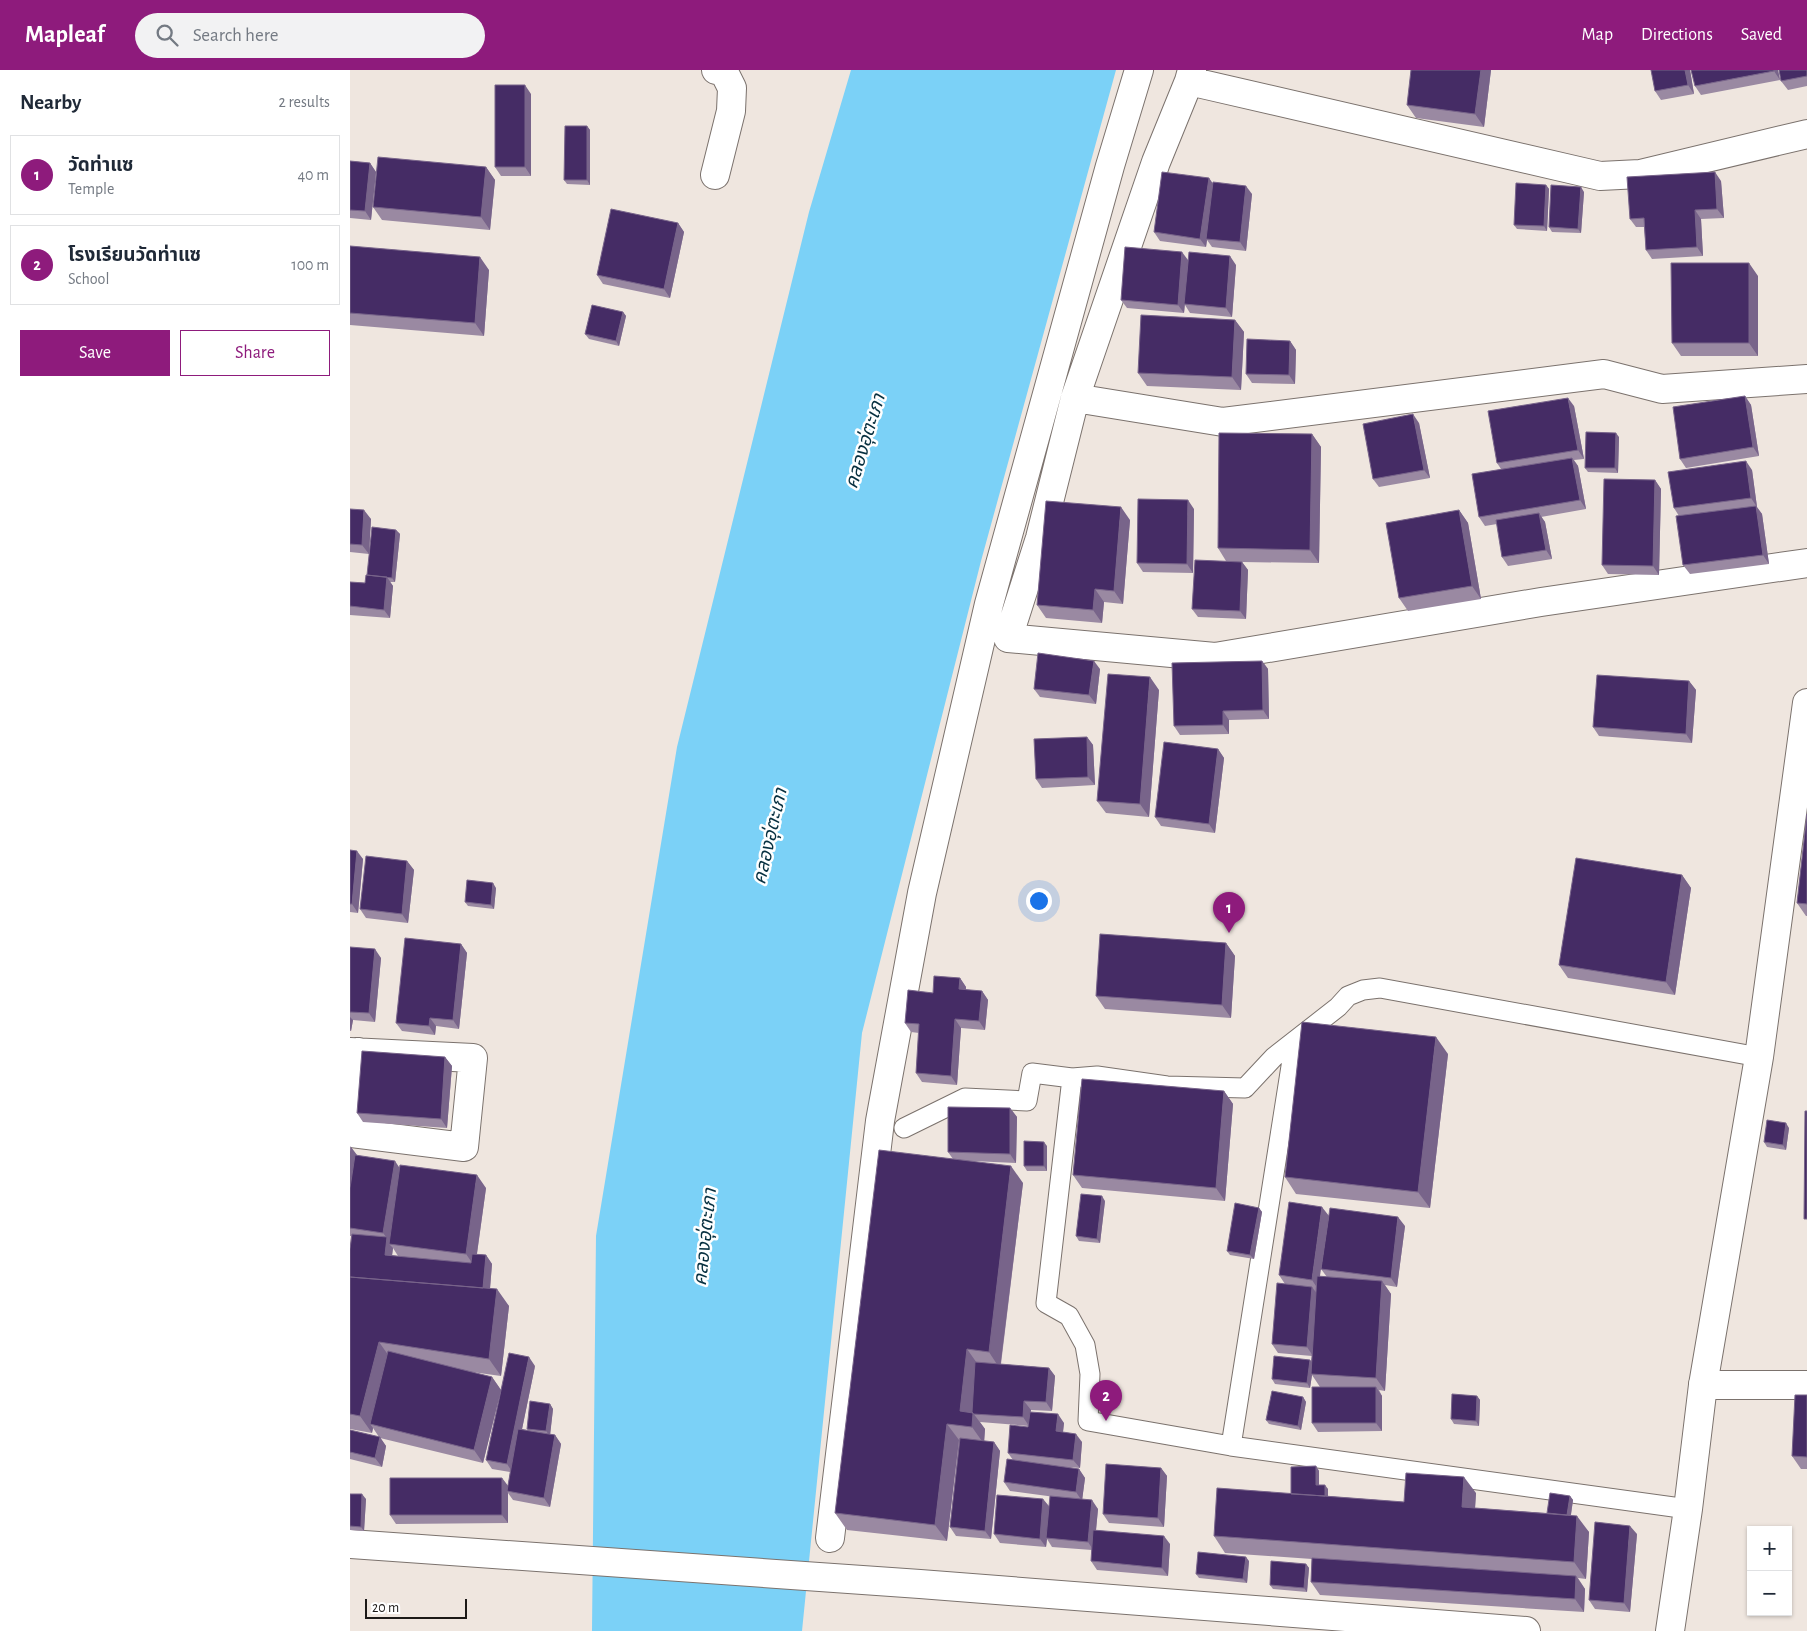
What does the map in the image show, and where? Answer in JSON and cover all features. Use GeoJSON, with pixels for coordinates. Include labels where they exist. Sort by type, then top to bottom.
{"type":"FeatureCollection","features":[{"type":"Feature","properties":{"kind":"street"},"geometry":{"type":"LineString","coordinates":[[715,175],[731,111],[732,88],[724,72],[716,70]]}},
{"type":"Feature","properties":{"kind":"street"},"geometry":{"type":"LineString","coordinates":[[830,1538],[880,1121],[922,893],[989,604],[1110,166],[1140,70]]}},
{"type":"Feature","properties":{"kind":"street"},"geometry":{"type":"LineString","coordinates":[[1807,134],[1640,174],[1600,176],[1190,76],[1156,162],[1075,398],[1040,538],[1008,638],[1214,657],[1541,602],[1807,563]]}},
{"type":"Feature","properties":{"kind":"street"},"geometry":{"type":"LineString","coordinates":[[1075,398],[1223,422],[1604,374],[1662,389],[1807,379]]}},
{"type":"Feature","properties":{"kind":"street"},"geometry":{"type":"LineString","coordinates":[[1670,1631],[1688,1510],[1703,1385],[1759,1057],[1807,703]]}},
{"type":"Feature","properties":{"kind":"street"},"geometry":{"type":"LineString","coordinates":[[350,1122],[354,1052],[473,1058],[464,1147],[350,1133]]}},
{"type":"Feature","properties":{"kind":"street"},"geometry":{"type":"LineString","coordinates":[[1703,1385],[1807,1385]]}},
{"type":"Feature","properties":{"kind":"street"},"geometry":{"type":"LineString","coordinates":[[350,1544],[920,1584],[1526,1631]]}},
{"type":"Feature","properties":{"kind":"lane"},"geometry":{"type":"LineString","coordinates":[[904,1128],[964,1098],[1027,1101],[1032,1073],[1072,1078],[1109,1078],[1167,1086],[1245,1088],[1274,1057],[1338,1007],[1348,996],[1363,990],[1380,988],[1759,1057]]}},
{"type":"Feature","properties":{"kind":"lane"},"geometry":{"type":"LineString","coordinates":[[1231,1446],[1296,1041]]}},
{"type":"Feature","properties":{"kind":"lane"},"geometry":{"type":"LineString","coordinates":[[1072,1078],[1046,1303],[1069,1316],[1085,1346],[1090,1374],[1088,1421],[1231,1446],[1688,1510]]}},
{"type":"Feature","properties":{"kind":"water","name":"คลองอุ่ตะเภา"},"geometry":{"type":"Polygon","coordinates":[[[851,70],[1116,70],[981,561],[862,1033],[802,1631],[592,1631],[596,1236],[677,747],[809,212],[851,70]]]}},
{"type":"Feature","properties":{"kind":"building"},"geometry":{"type":"Polygon","coordinates":[[[1411,70],[1481,70],[1475,114],[1407,105],[1411,70]]]}},
{"type":"Feature","properties":{"kind":"building"},"geometry":{"type":"Polygon","coordinates":[[[1651,70],[1685,70],[1688,85],[1655,91],[1651,70]]]}},
{"type":"Feature","properties":{"kind":"building"},"geometry":{"type":"Polygon","coordinates":[[[1691,70],[1774,70],[1774,71],[1695,86],[1691,70]]]}},
{"type":"Feature","properties":{"kind":"building"},"geometry":{"type":"Polygon","coordinates":[[[1779,70],[1807,70],[1807,76],[1781,81],[1779,70]]]}},
{"type":"Feature","properties":{"kind":"building"},"geometry":{"type":"Polygon","coordinates":[[[495,85],[525,85],[525,167],[495,167],[495,85]]]}},
{"type":"Feature","properties":{"kind":"building"},"geometry":{"type":"Polygon","coordinates":[[[565,126],[587,126],[587,180],[564,180],[565,126]]]}},
{"type":"Feature","properties":{"kind":"building"},"geometry":{"type":"Polygon","coordinates":[[[378,157],[486,167],[481,217],[373,207],[378,157]]]}},
{"type":"Feature","properties":{"kind":"building"},"geometry":{"type":"Polygon","coordinates":[[[350,161],[370,163],[365,211],[350,210],[350,161]]]}},
{"type":"Feature","properties":{"kind":"building"},"geometry":{"type":"Polygon","coordinates":[[[1162,172],[1209,178],[1200,239],[1154,232],[1162,172]]]}},
{"type":"Feature","properties":{"kind":"building"},"geometry":{"type":"Polygon","coordinates":[[[1715,172],[1717,209],[1695,210],[1697,247],[1646,250],[1644,218],[1630,219],[1627,177],[1715,172]]]}},
{"type":"Feature","properties":{"kind":"building"},"geometry":{"type":"Polygon","coordinates":[[[1213,182],[1246,186],[1240,242],[1206,239],[1213,182]]]}},
{"type":"Feature","properties":{"kind":"building"},"geometry":{"type":"Polygon","coordinates":[[[1516,183],[1546,185],[1544,226],[1514,225],[1516,183]]]}},
{"type":"Feature","properties":{"kind":"building"},"geometry":{"type":"Polygon","coordinates":[[[1551,185],[1581,187],[1578,229],[1549,227],[1551,185]]]}},
{"type":"Feature","properties":{"kind":"building"},"geometry":{"type":"Polygon","coordinates":[[[611,209],[678,223],[664,289],[597,275],[611,209]]]}},
{"type":"Feature","properties":{"kind":"building"},"geometry":{"type":"Polygon","coordinates":[[[350,246],[480,257],[475,323],[350,313],[350,246]]]}},
{"type":"Feature","properties":{"kind":"building"},"geometry":{"type":"Polygon","coordinates":[[[1125,247],[1182,252],[1178,305],[1121,300],[1125,247]]]}},
{"type":"Feature","properties":{"kind":"building"},"geometry":{"type":"Polygon","coordinates":[[[1189,252],[1230,256],[1226,308],[1184,304],[1189,252]]]}},
{"type":"Feature","properties":{"kind":"building"},"geometry":{"type":"Polygon","coordinates":[[[1671,263],[1749,263],[1749,343],[1672,343],[1671,263]]]}},
{"type":"Feature","properties":{"kind":"building"},"geometry":{"type":"Polygon","coordinates":[[[592,305],[623,312],[616,341],[585,334],[592,305]]]}},
{"type":"Feature","properties":{"kind":"building"},"geometry":{"type":"Polygon","coordinates":[[[1141,315],[1235,320],[1232,377],[1138,373],[1141,315]]]}},
{"type":"Feature","properties":{"kind":"building"},"geometry":{"type":"Polygon","coordinates":[[[1247,339],[1290,341],[1289,375],[1246,374],[1247,339]]]}},
{"type":"Feature","properties":{"kind":"building"},"geometry":{"type":"Polygon","coordinates":[[[1745,396],[1753,447],[1680,459],[1673,407],[1745,396]]]}},
{"type":"Feature","properties":{"kind":"building"},"geometry":{"type":"Polygon","coordinates":[[[1568,398],[1578,450],[1497,463],[1488,411],[1568,398]]]}},
{"type":"Feature","properties":{"kind":"building"},"geometry":{"type":"Polygon","coordinates":[[[1413,414],[1424,470],[1373,479],[1363,424],[1413,414]]]}},
{"type":"Feature","properties":{"kind":"building"},"geometry":{"type":"Polygon","coordinates":[[[1586,432],[1616,433],[1615,468],[1585,468],[1586,432]]]}},
{"type":"Feature","properties":{"kind":"building"},"geometry":{"type":"Polygon","coordinates":[[[1219,433],[1312,434],[1310,550],[1218,548],[1219,433]]]}},
{"type":"Feature","properties":{"kind":"building"},"geometry":{"type":"Polygon","coordinates":[[[1572,458],[1580,500],[1479,517],[1472,474],[1572,458]]]}},
{"type":"Feature","properties":{"kind":"building"},"geometry":{"type":"Polygon","coordinates":[[[1746,461],[1751,498],[1674,508],[1668,472],[1746,461]]]}},
{"type":"Feature","properties":{"kind":"building"},"geometry":{"type":"Polygon","coordinates":[[[1604,479],[1655,480],[1653,566],[1602,565],[1604,479]]]}},
{"type":"Feature","properties":{"kind":"building"},"geometry":{"type":"Polygon","coordinates":[[[1138,499],[1188,500],[1187,564],[1137,563],[1138,499]]]}},
{"type":"Feature","properties":{"kind":"building"},"geometry":{"type":"Polygon","coordinates":[[[1046,501],[1121,507],[1114,591],[1095,589],[1093,610],[1037,605],[1046,501]]]}},
{"type":"Feature","properties":{"kind":"building"},"geometry":{"type":"Polygon","coordinates":[[[1756,506],[1763,555],[1683,565],[1676,516],[1756,506]]]}},
{"type":"Feature","properties":{"kind":"building"},"geometry":{"type":"Polygon","coordinates":[[[350,509],[364,510],[362,545],[350,544],[350,509]]]}},
{"type":"Feature","properties":{"kind":"building"},"geometry":{"type":"Polygon","coordinates":[[[1459,510],[1472,586],[1399,598],[1386,523],[1459,510]]]}},
{"type":"Feature","properties":{"kind":"building"},"geometry":{"type":"Polygon","coordinates":[[[1539,513],[1546,550],[1502,557],[1496,520],[1539,513]]]}},
{"type":"Feature","properties":{"kind":"building"},"geometry":{"type":"Polygon","coordinates":[[[372,527],[396,530],[392,578],[367,575],[372,527]]]}},
{"type":"Feature","properties":{"kind":"building"},"geometry":{"type":"Polygon","coordinates":[[[1195,560],[1242,562],[1240,611],[1192,609],[1195,560]]]}},
{"type":"Feature","properties":{"kind":"building"},"geometry":{"type":"Polygon","coordinates":[[[366,575],[387,577],[384,610],[350,606],[350,582],[365,583],[366,575]]]}},
{"type":"Feature","properties":{"kind":"building"},"geometry":{"type":"Polygon","coordinates":[[[1038,653],[1094,661],[1089,695],[1034,689],[1038,653]]]}},
{"type":"Feature","properties":{"kind":"building"},"geometry":{"type":"Polygon","coordinates":[[[1262,661],[1263,710],[1223,711],[1223,725],[1174,726],[1172,663],[1262,661]]]}},
{"type":"Feature","properties":{"kind":"building"},"geometry":{"type":"Polygon","coordinates":[[[1108,674],[1150,677],[1140,804],[1097,801],[1108,674]]]}},
{"type":"Feature","properties":{"kind":"building"},"geometry":{"type":"Polygon","coordinates":[[[1597,675],[1689,681],[1686,734],[1593,727],[1597,675]]]}},
{"type":"Feature","properties":{"kind":"building"},"geometry":{"type":"Polygon","coordinates":[[[1087,737],[1088,777],[1036,779],[1034,739],[1087,737]]]}},
{"type":"Feature","properties":{"kind":"building"},"geometry":{"type":"Polygon","coordinates":[[[1164,742],[1218,749],[1209,824],[1155,817],[1164,742]]]}},
{"type":"Feature","properties":{"kind":"building"},"geometry":{"type":"Polygon","coordinates":[[[1807,814],[1807,904],[1797,903],[1807,814]]]}},
{"type":"Feature","properties":{"kind":"building"},"geometry":{"type":"Polygon","coordinates":[[[350,850],[357,851],[352,904],[350,904],[350,850]]]}},
{"type":"Feature","properties":{"kind":"building"},"geometry":{"type":"Polygon","coordinates":[[[366,856],[407,861],[402,914],[360,909],[366,856]]]}},
{"type":"Feature","properties":{"kind":"building"},"geometry":{"type":"Polygon","coordinates":[[[1576,858],[1682,875],[1666,982],[1559,965],[1576,858]]]}},
{"type":"Feature","properties":{"kind":"building"},"geometry":{"type":"Polygon","coordinates":[[[467,880],[493,883],[491,905],[465,902],[467,880]]]}},
{"type":"Feature","properties":{"kind":"building"},"geometry":{"type":"Polygon","coordinates":[[[1100,934],[1226,943],[1222,1005],[1096,996],[1100,934]]]}},
{"type":"Feature","properties":{"kind":"building"},"geometry":{"type":"Polygon","coordinates":[[[405,938],[461,944],[453,1020],[430,1018],[429,1026],[396,1023],[405,938]]]}},
{"type":"Feature","properties":{"kind":"building"},"geometry":{"type":"Polygon","coordinates":[[[350,947],[375,949],[369,1013],[350,1012],[350,947]]]}},
{"type":"Feature","properties":{"kind":"building"},"geometry":{"type":"Polygon","coordinates":[[[934,976],[960,978],[959,989],[982,991],[979,1021],[955,1019],[951,1076],[916,1073],[919,1024],[905,1023],[908,990],[933,993],[934,976]]]}},
{"type":"Feature","properties":{"kind":"building"},"geometry":{"type":"Polygon","coordinates":[[[1302,1022],[1436,1037],[1418,1192],[1285,1177],[1302,1022]]]}},
{"type":"Feature","properties":{"kind":"building"},"geometry":{"type":"Polygon","coordinates":[[[362,1051],[445,1057],[441,1119],[357,1113],[362,1051]]]}},
{"type":"Feature","properties":{"kind":"building"},"geometry":{"type":"Polygon","coordinates":[[[1082,1079],[1224,1091],[1216,1188],[1073,1175],[1082,1079]]]}},
{"type":"Feature","properties":{"kind":"building"},"geometry":{"type":"Polygon","coordinates":[[[948,1107],[1010,1108],[1010,1154],[948,1152],[948,1107]]]}},
{"type":"Feature","properties":{"kind":"building"},"geometry":{"type":"Polygon","coordinates":[[[1805,1111],[1807,1111],[1807,1219],[1804,1219],[1805,1111]]]}},
{"type":"Feature","properties":{"kind":"building"},"geometry":{"type":"Polygon","coordinates":[[[1767,1120],[1786,1123],[1783,1145],[1764,1142],[1767,1120]]]}},
{"type":"Feature","properties":{"kind":"building"},"geometry":{"type":"Polygon","coordinates":[[[1024,1141],[1044,1142],[1044,1166],[1024,1166],[1024,1141]]]}},
{"type":"Feature","properties":{"kind":"building"},"geometry":{"type":"Polygon","coordinates":[[[879,1150],[1011,1166],[989,1352],[967,1349],[960,1411],[973,1413],[972,1427],[947,1424],[935,1525],[835,1513],[879,1150]]]}},
{"type":"Feature","properties":{"kind":"building"},"geometry":{"type":"Polygon","coordinates":[[[355,1155],[395,1161],[383,1233],[350,1228],[350,1188],[355,1155]]]}},
{"type":"Feature","properties":{"kind":"building"},"geometry":{"type":"Polygon","coordinates":[[[400,1165],[477,1175],[466,1254],[389,1244],[400,1165]]]}},
{"type":"Feature","properties":{"kind":"building"},"geometry":{"type":"Polygon","coordinates":[[[1081,1194],[1102,1196],[1097,1239],[1076,1236],[1081,1194]]]}},
{"type":"Feature","properties":{"kind":"building"},"geometry":{"type":"Polygon","coordinates":[[[1289,1202],[1322,1207],[1312,1280],[1279,1275],[1289,1202]]]}},
{"type":"Feature","properties":{"kind":"building"},"geometry":{"type":"Polygon","coordinates":[[[1235,1203],[1259,1208],[1250,1255],[1227,1251],[1235,1203]]]}},
{"type":"Feature","properties":{"kind":"building"},"geometry":{"type":"Polygon","coordinates":[[[1330,1208],[1398,1217],[1391,1278],[1321,1269],[1330,1208]]]}},
{"type":"Feature","properties":{"kind":"building"},"geometry":{"type":"Polygon","coordinates":[[[352,1234],[387,1237],[385,1255],[471,1263],[472,1254],[486,1255],[483,1288],[350,1277],[352,1234]]]}},
{"type":"Feature","properties":{"kind":"building"},"geometry":{"type":"Polygon","coordinates":[[[1317,1276],[1382,1281],[1376,1378],[1311,1374],[1317,1276]]]}},
{"type":"Feature","properties":{"kind":"building"},"geometry":{"type":"Polygon","coordinates":[[[350,1277],[497,1289],[489,1359],[379,1342],[360,1416],[350,1414],[350,1277]]]}},
{"type":"Feature","properties":{"kind":"building"},"geometry":{"type":"Polygon","coordinates":[[[1277,1283],[1312,1287],[1307,1347],[1272,1344],[1277,1283]]]}},
{"type":"Feature","properties":{"kind":"building"},"geometry":{"type":"Polygon","coordinates":[[[388,1351],[492,1377],[474,1450],[370,1424],[388,1351]]]}},
{"type":"Feature","properties":{"kind":"building"},"geometry":{"type":"Polygon","coordinates":[[[509,1353],[529,1357],[507,1464],[486,1460],[509,1353]]]}},
{"type":"Feature","properties":{"kind":"building"},"geometry":{"type":"Polygon","coordinates":[[[1274,1356],[1310,1360],[1307,1383],[1272,1379],[1274,1356]]]}},
{"type":"Feature","properties":{"kind":"building"},"geometry":{"type":"Polygon","coordinates":[[[975,1362],[1049,1368],[1046,1402],[1024,1401],[1023,1417],[973,1414],[975,1362]]]}},
{"type":"Feature","properties":{"kind":"building"},"geometry":{"type":"Polygon","coordinates":[[[1312,1387],[1376,1387],[1376,1423],[1312,1423],[1312,1387]]]}},
{"type":"Feature","properties":{"kind":"building"},"geometry":{"type":"Polygon","coordinates":[[[1272,1391],[1303,1397],[1298,1426],[1266,1420],[1272,1391]]]}},
{"type":"Feature","properties":{"kind":"building"},"geometry":{"type":"Polygon","coordinates":[[[1452,1394],[1477,1396],[1476,1421],[1451,1419],[1452,1394]]]}},
{"type":"Feature","properties":{"kind":"building"},"geometry":{"type":"Polygon","coordinates":[[[1795,1395],[1807,1395],[1807,1457],[1792,1456],[1795,1395]]]}},
{"type":"Feature","properties":{"kind":"building"},"geometry":{"type":"Polygon","coordinates":[[[530,1401],[550,1404],[546,1431],[527,1429],[530,1401]]]}},
{"type":"Feature","properties":{"kind":"building"},"geometry":{"type":"Polygon","coordinates":[[[1030,1412],[1058,1414],[1056,1431],[1076,1434],[1073,1460],[1008,1453],[1010,1425],[1028,1427],[1030,1412]]]}},
{"type":"Feature","properties":{"kind":"building"},"geometry":{"type":"Polygon","coordinates":[[[518,1429],[555,1435],[544,1498],[507,1491],[518,1429]]]}},
{"type":"Feature","properties":{"kind":"building"},"geometry":{"type":"Polygon","coordinates":[[[350,1430],[380,1437],[375,1458],[350,1452],[350,1430]]]}},
{"type":"Feature","properties":{"kind":"building"},"geometry":{"type":"Polygon","coordinates":[[[960,1438],[994,1442],[985,1531],[950,1527],[960,1438]]]}},
{"type":"Feature","properties":{"kind":"building"},"geometry":{"type":"Polygon","coordinates":[[[1007,1459],[1079,1469],[1076,1492],[1004,1482],[1007,1459]]]}},
{"type":"Feature","properties":{"kind":"building"},"geometry":{"type":"Polygon","coordinates":[[[1106,1464],[1161,1468],[1158,1518],[1103,1514],[1106,1464]]]}},
{"type":"Feature","properties":{"kind":"building"},"geometry":{"type":"Polygon","coordinates":[[[1316,1466],[1316,1485],[1325,1485],[1325,1496],[1291,1494],[1291,1467],[1316,1466]]]}},
{"type":"Feature","properties":{"kind":"building"},"geometry":{"type":"Polygon","coordinates":[[[1406,1473],[1464,1477],[1462,1507],[1577,1516],[1574,1562],[1214,1536],[1217,1488],[1404,1502],[1406,1473]]]}},
{"type":"Feature","properties":{"kind":"building"},"geometry":{"type":"Polygon","coordinates":[[[390,1478],[502,1478],[502,1515],[390,1515],[390,1478]]]}},
{"type":"Feature","properties":{"kind":"building"},"geometry":{"type":"Polygon","coordinates":[[[1550,1493],[1570,1496],[1567,1515],[1547,1513],[1550,1493]]]}},
{"type":"Feature","properties":{"kind":"building"},"geometry":{"type":"Polygon","coordinates":[[[350,1494],[362,1494],[361,1527],[350,1526],[350,1494]]]}},
{"type":"Feature","properties":{"kind":"building"},"geometry":{"type":"Polygon","coordinates":[[[997,1495],[1043,1499],[1040,1539],[994,1534],[997,1495]]]}},
{"type":"Feature","properties":{"kind":"building"},"geometry":{"type":"Polygon","coordinates":[[[1050,1496],[1092,1500],[1088,1542],[1046,1538],[1050,1496]]]}},
{"type":"Feature","properties":{"kind":"building"},"geometry":{"type":"Polygon","coordinates":[[[1595,1522],[1630,1526],[1624,1603],[1589,1600],[1595,1522]]]}},
{"type":"Feature","properties":{"kind":"building"},"geometry":{"type":"Polygon","coordinates":[[[1093,1530],[1164,1536],[1162,1568],[1091,1561],[1093,1530]]]}},
{"type":"Feature","properties":{"kind":"building"},"geometry":{"type":"Polygon","coordinates":[[[1198,1552],[1246,1557],[1243,1579],[1196,1574],[1198,1552]]]}},
{"type":"Feature","properties":{"kind":"building"},"geometry":{"type":"Polygon","coordinates":[[[1312,1558],[1576,1576],[1575,1599],[1311,1582],[1312,1558]]]}},
{"type":"Feature","properties":{"kind":"building"},"geometry":{"type":"Polygon","coordinates":[[[1271,1561],[1306,1564],[1304,1588],[1270,1585],[1271,1561]]]}},
{"type":"Feature","properties":{"kind":"place","name":"วัดท่าแซ"},"geometry":{"type":"Point","coordinates":[1229,933]}},
{"type":"Feature","properties":{"kind":"place","name":"โรงเรียนวัดท่าแซ"},"geometry":{"type":"Point","coordinates":[1106,1421]}}]}
